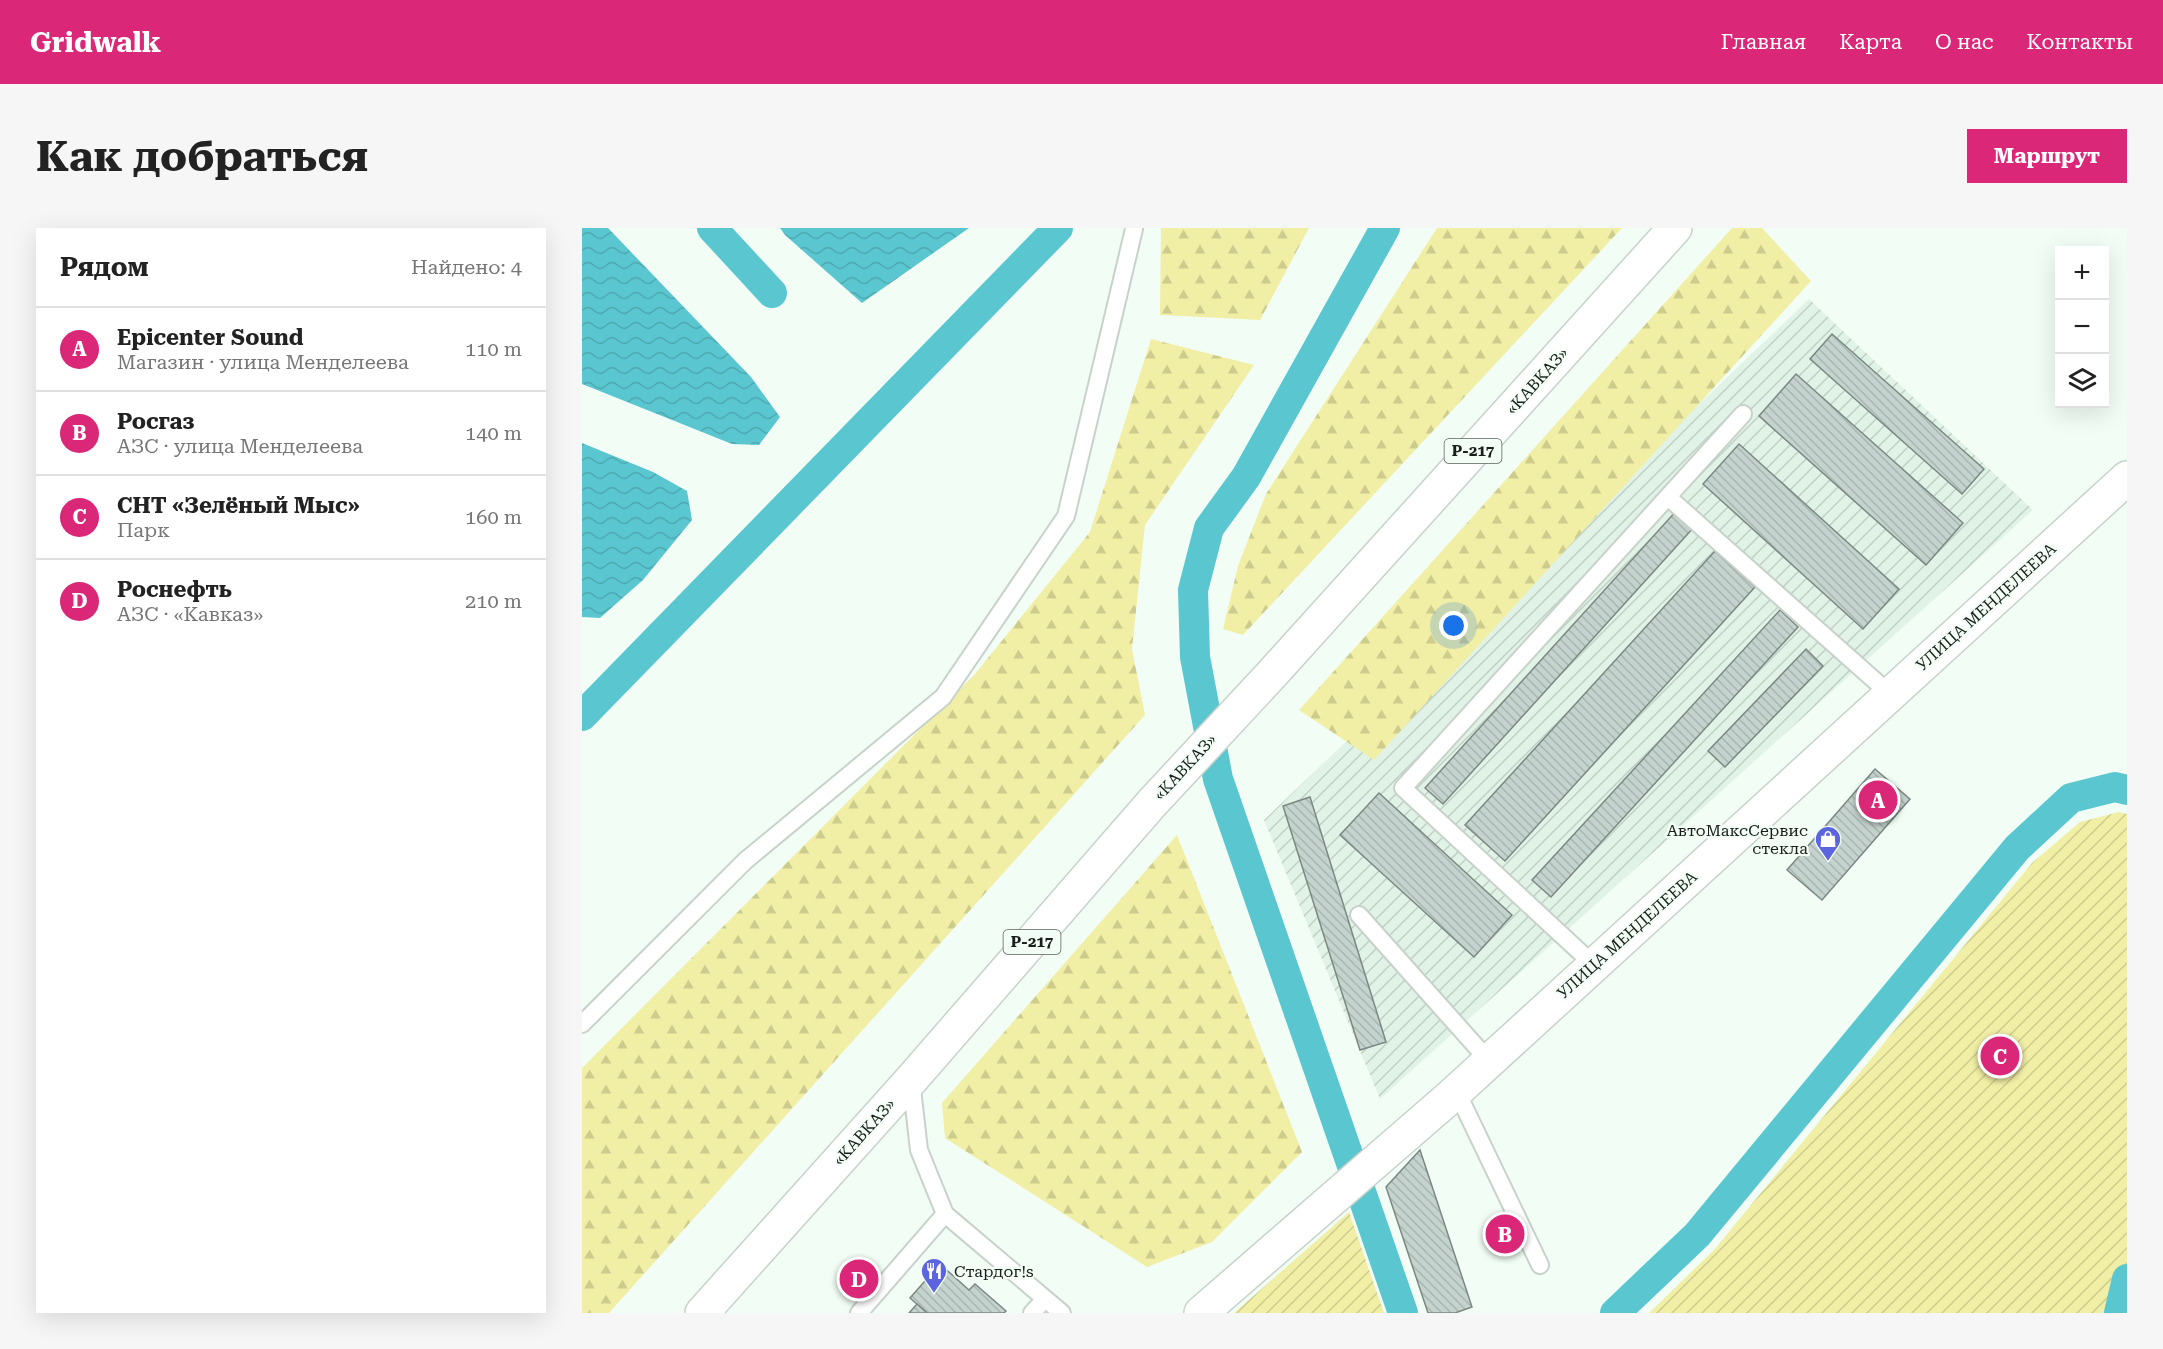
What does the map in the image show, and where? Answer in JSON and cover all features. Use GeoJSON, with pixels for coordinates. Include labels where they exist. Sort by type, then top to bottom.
{"type":"FeatureCollection","features":[{"type":"Feature","properties":{"kind":"main road","name":"«КАВКАЗ»"},"geometry":{"type":"LineString","coordinates":[[702,1313],[911,1080],[1152,803],[1271,675],[1675,228]]}},
{"type":"Feature","properties":{"kind":"main road","name":"УЛИЦА МЕНДЕЛЕЕВА"},"geometry":{"type":"LineString","coordinates":[[1201,1313],[1489,1061],[2127,478]]}},
{"type":"Feature","properties":{"kind":"lane"},"geometry":{"type":"LineString","coordinates":[[582,1024],[745,861],[943,697],[1066,516],[1134,229]]}},
{"type":"Feature","properties":{"kind":"lane"},"geometry":{"type":"LineString","coordinates":[[1594,965],[1403,788],[1743,414]]}},
{"type":"Feature","properties":{"kind":"lane"},"geometry":{"type":"LineString","coordinates":[[1668,497],[1890,694]]}},
{"type":"Feature","properties":{"kind":"lane"},"geometry":{"type":"LineString","coordinates":[[1359,915],[1489,1061]]}},
{"type":"Feature","properties":{"kind":"lane"},"geometry":{"type":"LineString","coordinates":[[911,1080],[919,1150],[945,1214],[1062,1313]]}},
{"type":"Feature","properties":{"kind":"lane"},"geometry":{"type":"LineString","coordinates":[[1453,1093],[1540,1265]]}},
{"type":"Feature","properties":{"kind":"lane"},"geometry":{"type":"LineString","coordinates":[[859,1313],[945,1214]]}},
{"type":"Feature","properties":{"kind":"lane"},"geometry":{"type":"LineString","coordinates":[[1032,1313],[1045,1299]]}},
{"type":"Feature","properties":{"kind":"shaded area"},"geometry":{"type":"Polygon","coordinates":[[[1809,299],[2033,510],[1380,1099],[1264,820],[1809,299]]]}},
{"type":"Feature","properties":{"kind":"green space"},"geometry":{"type":"Polygon","coordinates":[[[1161,228],[1309,228],[1260,320],[1160,315],[1161,228]]]}},
{"type":"Feature","properties":{"kind":"green space"},"geometry":{"type":"Polygon","coordinates":[[[1437,228],[1622,228],[1243,635],[1223,629],[1238,566],[1266,494],[1437,228]]]}},
{"type":"Feature","properties":{"kind":"green space"},"geometry":{"type":"Polygon","coordinates":[[[1732,228],[1762,228],[1811,281],[1374,760],[1299,710],[1732,228]]]}},
{"type":"Feature","properties":{"kind":"green space"},"geometry":{"type":"Polygon","coordinates":[[[1151,339],[1254,365],[1145,525],[1132,649],[1145,715],[609,1313],[582,1313],[582,1068],[975,674],[1090,532],[1151,339]]]}},
{"type":"Feature","properties":{"kind":"green space"},"geometry":{"type":"Polygon","coordinates":[[[2119,812],[2127,814],[2127,1313],[1649,1313],[1714,1250],[2032,863],[2080,822],[2119,812]]]}},
{"type":"Feature","properties":{"kind":"green space"},"geometry":{"type":"Polygon","coordinates":[[[1177,835],[1302,1152],[1212,1242],[1147,1267],[945,1138],[942,1103],[1177,835]]]}},
{"type":"Feature","properties":{"kind":"green space"},"geometry":{"type":"Polygon","coordinates":[[[1349,1212],[1384,1313],[1234,1313],[1349,1212]]]}},
{"type":"Feature","properties":{"kind":"water"},"geometry":{"type":"Polygon","coordinates":[[[582,228],[608,228],[751,377],[780,417],[759,445],[732,444],[582,384],[582,228]]]}},
{"type":"Feature","properties":{"kind":"water"},"geometry":{"type":"Polygon","coordinates":[[[780,228],[969,228],[862,303],[780,228]]]}},
{"type":"Feature","properties":{"kind":"water"},"geometry":{"type":"Polygon","coordinates":[[[582,443],[653,472],[687,491],[692,520],[643,580],[600,618],[582,617],[582,443]]]}},
{"type":"Feature","properties":{"kind":"building"},"geometry":{"type":"Polygon","coordinates":[[[1832,334],[1984,469],[1962,494],[1810,359],[1832,334]]]}},
{"type":"Feature","properties":{"kind":"building"},"geometry":{"type":"Polygon","coordinates":[[[1796,374],[1963,523],[1926,565],[1759,416],[1796,374]]]}},
{"type":"Feature","properties":{"kind":"building"},"geometry":{"type":"Polygon","coordinates":[[[1739,444],[1899,589],[1863,629],[1703,484],[1739,444]]]}},
{"type":"Feature","properties":{"kind":"building"},"geometry":{"type":"Polygon","coordinates":[[[1677,510],[1694,527],[1443,804],[1425,788],[1677,510]]]}},
{"type":"Feature","properties":{"kind":"building"},"geometry":{"type":"Polygon","coordinates":[[[1715,551],[1755,587],[1505,861],[1465,825],[1715,551]]]}},
{"type":"Feature","properties":{"kind":"building"},"geometry":{"type":"Polygon","coordinates":[[[1780,610],[1798,627],[1551,897],[1532,880],[1780,610]]]}},
{"type":"Feature","properties":{"kind":"building"},"geometry":{"type":"Polygon","coordinates":[[[1806,649],[1823,666],[1725,767],[1708,751],[1806,649]]]}},
{"type":"Feature","properties":{"kind":"building"},"geometry":{"type":"Polygon","coordinates":[[[1875,769],[1910,799],[1822,900],[1787,870],[1875,769]]]}},
{"type":"Feature","properties":{"kind":"building"},"geometry":{"type":"Polygon","coordinates":[[[1379,793],[1512,915],[1474,957],[1340,835],[1379,793]]]}},
{"type":"Feature","properties":{"kind":"building"},"geometry":{"type":"Polygon","coordinates":[[[1310,797],[1386,1042],[1360,1050],[1283,806],[1310,797]]]}},
{"type":"Feature","properties":{"kind":"building"},"geometry":{"type":"Polygon","coordinates":[[[1420,1150],[1472,1307],[1455,1313],[1428,1313],[1386,1187],[1420,1150]]]}},
{"type":"Feature","properties":{"kind":"building"},"geometry":{"type":"Polygon","coordinates":[[[940,1264],[969,1290],[975,1284],[1006,1311],[1004,1313],[927,1313],[910,1298],[940,1264]]]}},
{"type":"Feature","properties":{"kind":"building"},"geometry":{"type":"Polygon","coordinates":[[[917,1304],[927,1313],[909,1313],[917,1304]]]}},
{"type":"Feature","properties":{"kind":"waterway"},"geometry":{"type":"LineString","coordinates":[[712,228],[772,293]]}},
{"type":"Feature","properties":{"kind":"waterway"},"geometry":{"type":"LineString","coordinates":[[582,716],[1058,228]]}},
{"type":"Feature","properties":{"kind":"waterway"},"geometry":{"type":"LineString","coordinates":[[1385,228],[1246,477],[1209,528],[1193,590],[1195,657],[1218,779],[1403,1313]]}},
{"type":"Feature","properties":{"kind":"waterway"},"geometry":{"type":"LineString","coordinates":[[1615,1313],[1697,1235],[2017,848],[2071,798],[2115,787],[2127,790]]}},
{"type":"Feature","properties":{"kind":"waterway"},"geometry":{"type":"LineString","coordinates":[[2119,1313],[2127,1279]]}},
{"type":"Feature","properties":{"kind":"place","name":"Epicenter Sound"},"geometry":{"type":"Point","coordinates":[1878,800]}},
{"type":"Feature","properties":{"kind":"place","name":"АвтоМаксСервис стекла"},"geometry":{"type":"Point","coordinates":[1828,862]}},
{"type":"Feature","properties":{"kind":"place","name":"СНТ «Зелёный Мыс»"},"geometry":{"type":"Point","coordinates":[2000,1056]}},
{"type":"Feature","properties":{"kind":"place","name":"Росгаз"},"geometry":{"type":"Point","coordinates":[1505,1234]}},
{"type":"Feature","properties":{"kind":"place","name":"Роснефть"},"geometry":{"type":"Point","coordinates":[859,1279]}},
{"type":"Feature","properties":{"kind":"place","name":"Стардог!s"},"geometry":{"type":"Point","coordinates":[934,1294]}}]}
